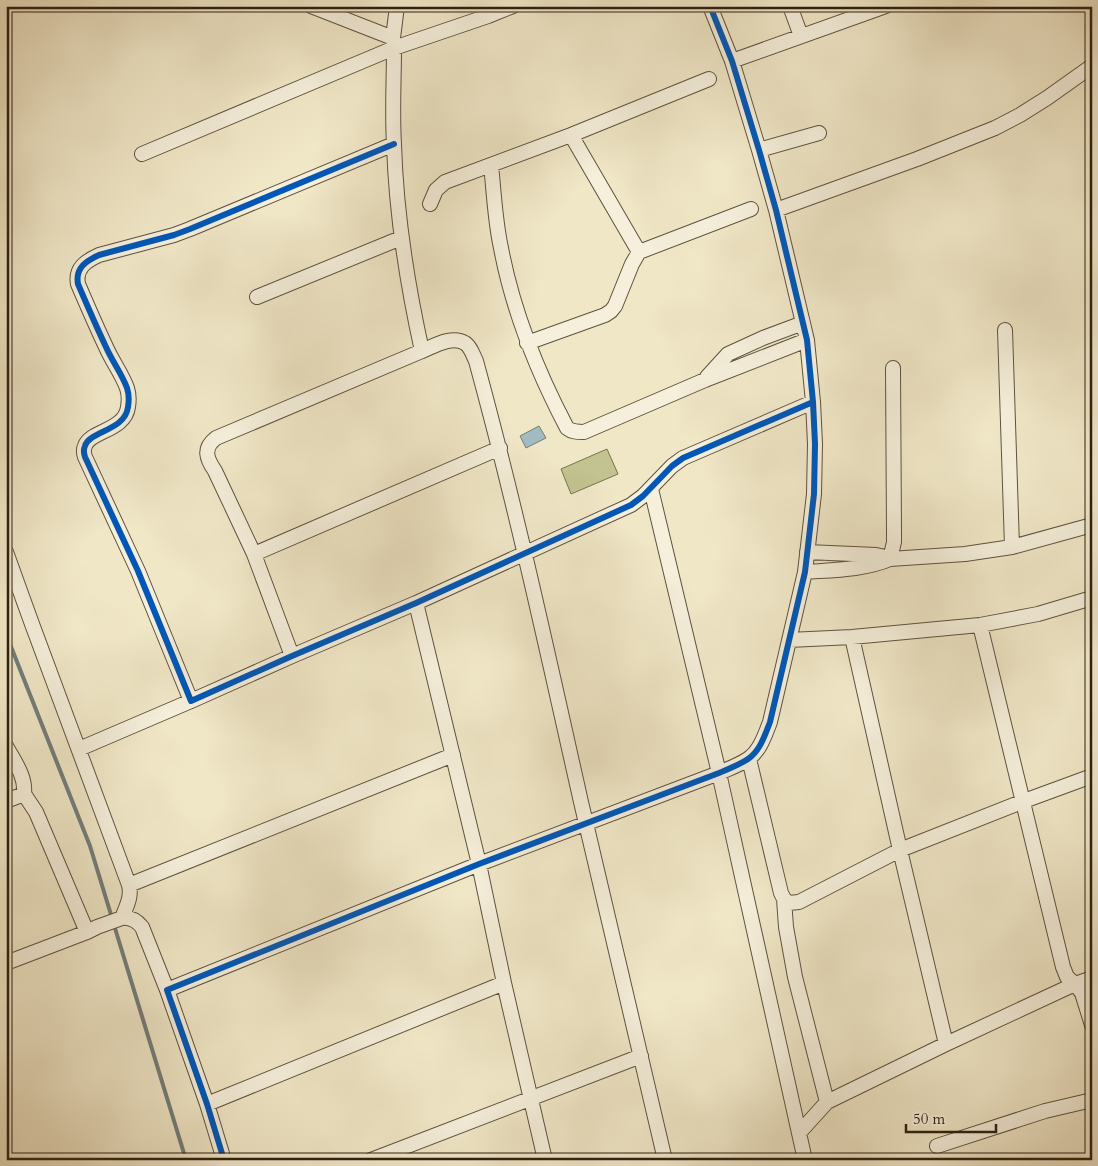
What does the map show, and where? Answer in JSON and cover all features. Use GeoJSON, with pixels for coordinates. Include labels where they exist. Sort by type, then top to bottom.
{"type":"FeatureCollection","features":[{"type":"Feature","properties":{"kind":"street"},"geometry":{"type":"LineString","coordinates":[[311,6],[393,43]]}},
{"type":"Feature","properties":{"kind":"street"},"geometry":{"type":"LineString","coordinates":[[397,6],[393,43],[394,144],[401,238],[412,307],[422,351]]}},
{"type":"Feature","properties":{"kind":"street"},"geometry":{"type":"LineString","coordinates":[[142,154],[393,43],[488,16],[513,6]]}},
{"type":"Feature","properties":{"kind":"street"},"geometry":{"type":"LineString","coordinates":[[167,990],[479,864],[719,773],[748,759],[760,745],[770,722],[805,572],[814,494],[813,402],[807,340],[776,210],[760,150],[732,61],[710,6]]}},
{"type":"Feature","properties":{"kind":"street"},"geometry":{"type":"LineString","coordinates":[[790,6],[801,36]]}},
{"type":"Feature","properties":{"kind":"street"},"geometry":{"type":"LineString","coordinates":[[732,61],[886,6]]}},
{"type":"Feature","properties":{"kind":"street"},"geometry":{"type":"LineString","coordinates":[[776,210],[918,159],[995,128],[1020,116],[1092,66]]}},
{"type":"Feature","properties":{"kind":"street"},"geometry":{"type":"LineString","coordinates":[[430,204],[436,190],[444,182],[571,135],[709,79]]}},
{"type":"Feature","properties":{"kind":"street"},"geometry":{"type":"LineString","coordinates":[[760,150],[818,133]]}},
{"type":"Feature","properties":{"kind":"street"},"geometry":{"type":"LineString","coordinates":[[571,135],[639,252]]}},
{"type":"Feature","properties":{"kind":"street"},"geometry":{"type":"LineString","coordinates":[[191,701],[138,571],[85,458],[85,444],[120,423],[128,409],[129,399],[127,388],[105,345],[78,284],[80,268],[88,260],[99,255],[190,229],[394,144]]}},
{"type":"Feature","properties":{"kind":"street"},"geometry":{"type":"LineString","coordinates":[[491,165],[496,218],[512,293],[527,343],[548,393],[566,428],[576,432],[584,432],[705,380],[807,340]]}},
{"type":"Feature","properties":{"kind":"street"},"geometry":{"type":"LineString","coordinates":[[527,343],[611,311],[639,252],[751,209]]}},
{"type":"Feature","properties":{"kind":"street"},"geometry":{"type":"LineString","coordinates":[[256,297],[401,238]]}},
{"type":"Feature","properties":{"kind":"street"},"geometry":{"type":"LineString","coordinates":[[705,380],[728,354],[762,338],[803,323]]}},
{"type":"Feature","properties":{"kind":"street"},"geometry":{"type":"LineString","coordinates":[[1005,330],[1012,547]]}},
{"type":"Feature","properties":{"kind":"street"},"geometry":{"type":"LineString","coordinates":[[292,656],[254,554],[210,464],[207,450],[210,443],[216,438],[422,351],[448,341],[457,340],[466,343],[476,361],[500,448],[665,1160]]}},
{"type":"Feature","properties":{"kind":"street"},"geometry":{"type":"LineString","coordinates":[[890,559],[894,542],[893,368]]}},
{"type":"Feature","properties":{"kind":"street"},"geometry":{"type":"LineString","coordinates":[[79,749],[416,603],[524,552],[631,505],[683,458],[813,402]]}},
{"type":"Feature","properties":{"kind":"street"},"geometry":{"type":"LineString","coordinates":[[254,554],[500,448]]}},
{"type":"Feature","properties":{"kind":"street"},"geometry":{"type":"LineString","coordinates":[[651,488],[719,773],[805,1160]]}},
{"type":"Feature","properties":{"kind":"street"},"geometry":{"type":"LineString","coordinates":[[805,572],[869,566],[890,559],[965,554],[1012,547],[1092,525]]}},
{"type":"Feature","properties":{"kind":"street"},"geometry":{"type":"LineString","coordinates":[[6,552],[131,891],[129,901],[118,919]]}},
{"type":"Feature","properties":{"kind":"street"},"geometry":{"type":"LineString","coordinates":[[807,552],[884,556],[890,559]]}},
{"type":"Feature","properties":{"kind":"street"},"geometry":{"type":"LineString","coordinates":[[789,640],[852,637],[980,625],[1038,614],[1092,598]]}},
{"type":"Feature","properties":{"kind":"street"},"geometry":{"type":"LineString","coordinates":[[416,603],[479,864],[545,1160]]}},
{"type":"Feature","properties":{"kind":"street"},"geometry":{"type":"LineString","coordinates":[[980,625],[1063,967],[1067,977],[1082,993],[1092,1025]]}},
{"type":"Feature","properties":{"kind":"street"},"geometry":{"type":"LineString","coordinates":[[852,637],[946,1044]]}},
{"type":"Feature","properties":{"kind":"street"},"geometry":{"type":"LineString","coordinates":[[6,746],[23,779],[24,794],[36,812],[92,929]]}},
{"type":"Feature","properties":{"kind":"street"},"geometry":{"type":"LineString","coordinates":[[129,885],[452,755]]}},
{"type":"Feature","properties":{"kind":"street"},"geometry":{"type":"LineString","coordinates":[[748,759],[784,899],[786,927],[795,978],[827,1102]]}},
{"type":"Feature","properties":{"kind":"street"},"geometry":{"type":"LineString","coordinates":[[784,899],[789,904],[799,902],[900,850],[1092,776]]}},
{"type":"Feature","properties":{"kind":"street"},"geometry":{"type":"LineString","coordinates":[[6,801],[24,794]]}},
{"type":"Feature","properties":{"kind":"street"},"geometry":{"type":"LineString","coordinates":[[6,962],[118,919],[128,917],[139,923],[167,990],[207,1104],[224,1160]]}},
{"type":"Feature","properties":{"kind":"street"},"geometry":{"type":"LineString","coordinates":[[799,1133],[827,1102],[946,1044],[1075,984],[1092,978]]}},
{"type":"Feature","properties":{"kind":"street"},"geometry":{"type":"LineString","coordinates":[[207,1104],[504,982]]}},
{"type":"Feature","properties":{"kind":"street"},"geometry":{"type":"LineString","coordinates":[[371,1160],[641,1056]]}},
{"type":"Feature","properties":{"kind":"street"},"geometry":{"type":"LineString","coordinates":[[938,1146],[1045,1111],[1092,1100]]}},
{"type":"Feature","properties":{"kind":"green space"},"geometry":{"type":"Polygon","coordinates":[[[607,449],[618,474],[571,494],[561,469],[607,449]]]}},
{"type":"Feature","properties":{"kind":"water"},"geometry":{"type":"Polygon","coordinates":[[[539,426],[546,438],[526,448],[520,436],[539,426]]]}},
{"type":"Feature","properties":{"kind":"waterway"},"geometry":{"type":"LineString","coordinates":[[6,634],[90,846],[112,918]]}},
{"type":"Feature","properties":{"kind":"waterway"},"geometry":{"type":"LineString","coordinates":[[114,925],[186,1160]]}},
{"type":"Feature","properties":{"kind":"cycle path"},"geometry":{"type":"LineString","coordinates":[[224,1160],[207,1104],[167,990],[479,864],[719,773],[752,756],[764,737],[770,722],[805,572],[814,494],[815,444],[813,402],[807,340],[776,210],[732,61],[710,6]]}},
{"type":"Feature","properties":{"kind":"cycle path"},"geometry":{"type":"LineString","coordinates":[[394,144],[190,229],[99,255],[82,266],[78,274],[78,284],[108,352],[125,383],[129,398],[128,407],[121,421],[88,441],[84,447],[84,455],[138,571],[191,701],[416,603],[631,505],[683,458],[813,402]]}}]}
